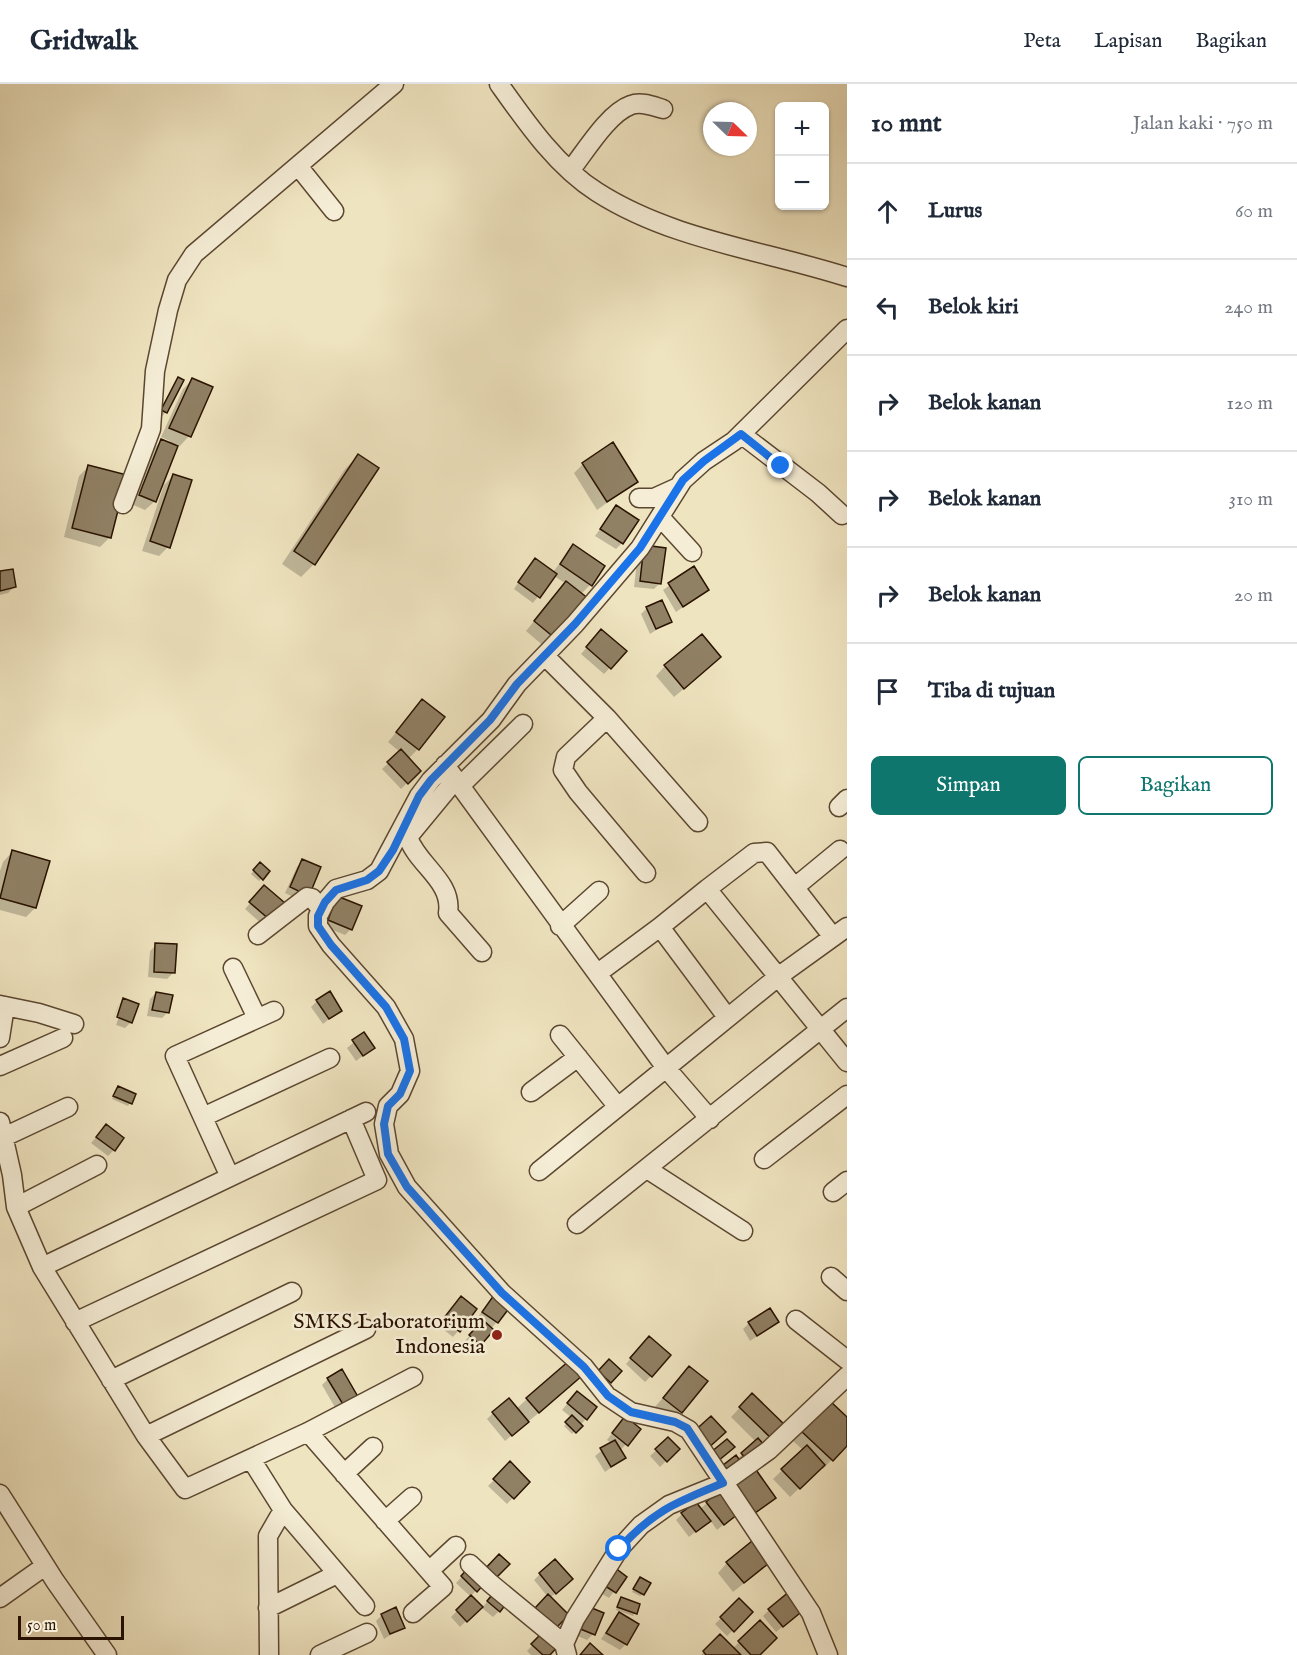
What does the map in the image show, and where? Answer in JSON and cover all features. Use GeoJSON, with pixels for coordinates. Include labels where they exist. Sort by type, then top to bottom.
{"type":"FeatureCollection","features":[{"type":"Feature","properties":{"kind":"street"},"geometry":{"type":"LineString","coordinates":[[123,504],[152,429],[155,371],[168,309],[177,280],[194,254],[394,84]]}},
{"type":"Feature","properties":{"kind":"street"},"geometry":{"type":"LineString","coordinates":[[499,84],[570,171],[596,192],[631,211],[675,229],[741,250],[847,277]]}},
{"type":"Feature","properties":{"kind":"street"},"geometry":{"type":"LineString","coordinates":[[570,171],[615,114],[632,104],[646,104],[663,109]]}},
{"type":"Feature","properties":{"kind":"street"},"geometry":{"type":"LineString","coordinates":[[298,166],[334,211]]}},
{"type":"Feature","properties":{"kind":"street"},"geometry":{"type":"LineString","coordinates":[[482,952],[448,913],[447,891],[411,848],[408,837],[453,777],[490,720],[517,684],[545,656],[640,548],[676,488],[704,461],[741,434],[847,329]]}},
{"type":"Feature","properties":{"kind":"street"},"geometry":{"type":"LineString","coordinates":[[741,434],[818,493],[842,515]]}},
{"type":"Feature","properties":{"kind":"street"},"geometry":{"type":"LineString","coordinates":[[639,498],[654,498],[676,488]]}},
{"type":"Feature","properties":{"kind":"street"},"geometry":{"type":"LineString","coordinates":[[660,517],[692,552]]}},
{"type":"Feature","properties":{"kind":"street"},"geometry":{"type":"LineString","coordinates":[[545,656],[607,718],[698,822]]}},
{"type":"Feature","properties":{"kind":"street"},"geometry":{"type":"LineString","coordinates":[[607,718],[566,757],[563,770],[578,792],[646,873]]}},
{"type":"Feature","properties":{"kind":"street"},"geometry":{"type":"LineString","coordinates":[[523,724],[453,777],[419,796],[393,850],[379,871],[367,880],[336,890],[321,909],[318,926],[386,1007],[404,1039],[410,1071],[400,1094],[388,1106],[384,1124],[388,1154],[407,1187],[502,1293],[584,1367],[608,1396],[631,1412],[675,1422],[687,1428],[811,1613],[828,1655]]}},
{"type":"Feature","properties":{"kind":"street"},"geometry":{"type":"LineString","coordinates":[[453,777],[666,1068],[710,1119]]}},
{"type":"Feature","properties":{"kind":"street"},"geometry":{"type":"LineString","coordinates":[[795,887],[840,850]]}},
{"type":"Feature","properties":{"kind":"street"},"geometry":{"type":"LineString","coordinates":[[539,1171],[727,1017],[840,932],[795,887],[766,852],[754,853],[598,973]]}},
{"type":"Feature","properties":{"kind":"street"},"geometry":{"type":"LineString","coordinates":[[707,889],[847,1062]]}},
{"type":"Feature","properties":{"kind":"street"},"geometry":{"type":"LineString","coordinates":[[560,926],[599,891]]}},
{"type":"Feature","properties":{"kind":"street"},"geometry":{"type":"LineString","coordinates":[[258,934],[307,897],[312,898],[321,909]]}},
{"type":"Feature","properties":{"kind":"street"},"geometry":{"type":"LineString","coordinates":[[660,927],[727,1017]]}},
{"type":"Feature","properties":{"kind":"street"},"geometry":{"type":"LineString","coordinates":[[233,968],[257,1018]]}},
{"type":"Feature","properties":{"kind":"street"},"geometry":{"type":"LineString","coordinates":[[0,1038],[3,1006],[39,1013],[69,1031],[0,1066]]}},
{"type":"Feature","properties":{"kind":"street"},"geometry":{"type":"LineString","coordinates":[[577,1224],[847,1008]]}},
{"type":"Feature","properties":{"kind":"street"},"geometry":{"type":"LineString","coordinates":[[230,1177],[176,1056],[274,1011]]}},
{"type":"Feature","properties":{"kind":"street"},"geometry":{"type":"LineString","coordinates":[[560,1035],[618,1107]]}},
{"type":"Feature","properties":{"kind":"street"},"geometry":{"type":"LineString","coordinates":[[531,1092],[578,1057]]}},
{"type":"Feature","properties":{"kind":"street"},"geometry":{"type":"LineString","coordinates":[[203,1117],[330,1058]]}},
{"type":"Feature","properties":{"kind":"street"},"geometry":{"type":"LineString","coordinates":[[764,1159],[847,1095]]}},
{"type":"Feature","properties":{"kind":"street"},"geometry":{"type":"LineString","coordinates":[[68,1107],[2,1130],[16,1207],[42,1267],[146,1436],[184,1489],[308,1432],[413,1377]]}},
{"type":"Feature","properties":{"kind":"street"},"geometry":{"type":"LineString","coordinates":[[42,1267],[358,1115],[377,1180],[75,1322]]}},
{"type":"Feature","properties":{"kind":"street"},"geometry":{"type":"LineString","coordinates":[[16,1207],[97,1165]]}},
{"type":"Feature","properties":{"kind":"street"},"geometry":{"type":"LineString","coordinates":[[647,1169],[743,1231]]}},
{"type":"Feature","properties":{"kind":"street"},"geometry":{"type":"LineString","coordinates":[[831,1277],[847,1291]]}},
{"type":"Feature","properties":{"kind":"street"},"geometry":{"type":"LineString","coordinates":[[111,1380],[292,1292]]}},
{"type":"Feature","properties":{"kind":"street"},"geometry":{"type":"LineString","coordinates":[[796,1320],[847,1360]]}},
{"type":"Feature","properties":{"kind":"street"},"geometry":{"type":"LineString","coordinates":[[146,1436],[366,1329]]}},
{"type":"Feature","properties":{"kind":"street"},"geometry":{"type":"LineString","coordinates":[[470,1564],[565,1649],[574,1619],[613,1557],[641,1525],[669,1505],[723,1483],[778,1443],[847,1376]]}},
{"type":"Feature","properties":{"kind":"street"},"geometry":{"type":"LineString","coordinates":[[308,1432],[443,1587],[413,1613]]}},
{"type":"Feature","properties":{"kind":"street"},"geometry":{"type":"LineString","coordinates":[[344,1474],[373,1447]]}},
{"type":"Feature","properties":{"kind":"street"},"geometry":{"type":"LineString","coordinates":[[250,1459],[283,1510],[365,1606]]}},
{"type":"Feature","properties":{"kind":"street"},"geometry":{"type":"LineString","coordinates":[[0,1494],[45,1566],[107,1655]]}},
{"type":"Feature","properties":{"kind":"street"},"geometry":{"type":"LineString","coordinates":[[385,1521],[412,1497]]}},
{"type":"Feature","properties":{"kind":"street"},"geometry":{"type":"LineString","coordinates":[[269,1655],[268,1536],[283,1510]]}},
{"type":"Feature","properties":{"kind":"street"},"geometry":{"type":"LineString","coordinates":[[429,1571],[456,1546]]}},
{"type":"Feature","properties":{"kind":"street"},"geometry":{"type":"LineString","coordinates":[[0,1598],[45,1566]]}},
{"type":"Feature","properties":{"kind":"street"},"geometry":{"type":"LineString","coordinates":[[268,1608],[338,1574]]}},
{"type":"Feature","properties":{"kind":"street"},"geometry":{"type":"LineString","coordinates":[[320,1655],[367,1633]]}},
{"type":"Feature","properties":{"kind":"building"},"geometry":{"type":"Polygon","coordinates":[[[178,377],[184,380],[167,413],[161,410],[178,377]]]}},
{"type":"Feature","properties":{"kind":"building"},"geometry":{"type":"Polygon","coordinates":[[[192,378],[213,387],[191,437],[169,428],[192,378]]]}},
{"type":"Feature","properties":{"kind":"building"},"geometry":{"type":"Polygon","coordinates":[[[161,439],[178,446],[156,502],[139,495],[161,439]]]}},
{"type":"Feature","properties":{"kind":"building"},"geometry":{"type":"Polygon","coordinates":[[[613,442],[638,482],[607,502],[582,463],[613,442]]]}},
{"type":"Feature","properties":{"kind":"building"},"geometry":{"type":"Polygon","coordinates":[[[358,454],[379,468],[315,565],[294,551],[358,454]]]}},
{"type":"Feature","properties":{"kind":"building"},"geometry":{"type":"Polygon","coordinates":[[[88,465],[127,475],[111,538],[72,528],[88,465]]]}},
{"type":"Feature","properties":{"kind":"building"},"geometry":{"type":"Polygon","coordinates":[[[173,474],[192,480],[170,548],[150,541],[173,474]]]}},
{"type":"Feature","properties":{"kind":"building"},"geometry":{"type":"Polygon","coordinates":[[[616,505],[639,520],[623,544],[600,529],[616,505]]]}},
{"type":"Feature","properties":{"kind":"building"},"geometry":{"type":"Polygon","coordinates":[[[573,544],[605,566],[592,586],[560,564],[573,544]]]}},
{"type":"Feature","properties":{"kind":"building"},"geometry":{"type":"Polygon","coordinates":[[[644,545],[666,548],[661,584],[640,581],[644,545]]]}},
{"type":"Feature","properties":{"kind":"building"},"geometry":{"type":"Polygon","coordinates":[[[535,558],[557,574],[540,598],[518,582],[535,558]]]}},
{"type":"Feature","properties":{"kind":"building"},"geometry":{"type":"Polygon","coordinates":[[[694,566],[709,590],[683,607],[668,583],[694,566]]]}},
{"type":"Feature","properties":{"kind":"building"},"geometry":{"type":"Polygon","coordinates":[[[13,569],[16,587],[0,591],[0,571],[13,569]]]}},
{"type":"Feature","properties":{"kind":"building"},"geometry":{"type":"Polygon","coordinates":[[[566,581],[589,599],[556,639],[534,621],[566,581]]]}},
{"type":"Feature","properties":{"kind":"building"},"geometry":{"type":"Polygon","coordinates":[[[662,600],[672,622],[656,629],[646,607],[662,600]]]}},
{"type":"Feature","properties":{"kind":"building"},"geometry":{"type":"Polygon","coordinates":[[[601,629],[627,651],[611,669],[586,647],[601,629]]]}},
{"type":"Feature","properties":{"kind":"building"},"geometry":{"type":"Polygon","coordinates":[[[702,634],[721,657],[684,689],[664,665],[702,634]]]}},
{"type":"Feature","properties":{"kind":"building"},"geometry":{"type":"Polygon","coordinates":[[[422,699],[445,717],[419,750],[396,732],[422,699]]]}},
{"type":"Feature","properties":{"kind":"building"},"geometry":{"type":"Polygon","coordinates":[[[401,749],[421,771],[408,784],[387,762],[401,749]]]}},
{"type":"Feature","properties":{"kind":"building"},"geometry":{"type":"Polygon","coordinates":[[[12,850],[50,861],[36,908],[0,898],[12,850]]]}},
{"type":"Feature","properties":{"kind":"building"},"geometry":{"type":"Polygon","coordinates":[[[302,859],[321,867],[309,896],[290,887],[302,859]]]}},
{"type":"Feature","properties":{"kind":"building"},"geometry":{"type":"Polygon","coordinates":[[[260,862],[270,871],[263,880],[253,870],[260,862]]]}},
{"type":"Feature","properties":{"kind":"building"},"geometry":{"type":"Polygon","coordinates":[[[264,885],[285,903],[270,920],[249,902],[264,885]]]}},
{"type":"Feature","properties":{"kind":"building"},"geometry":{"type":"Polygon","coordinates":[[[337,896],[362,906],[352,930],[328,920],[337,896]]]}},
{"type":"Feature","properties":{"kind":"building"},"geometry":{"type":"Polygon","coordinates":[[[155,943],[177,944],[175,973],[154,972],[155,943]]]}},
{"type":"Feature","properties":{"kind":"building"},"geometry":{"type":"Polygon","coordinates":[[[330,991],[342,1011],[329,1019],[316,1000],[330,991]]]}},
{"type":"Feature","properties":{"kind":"building"},"geometry":{"type":"Polygon","coordinates":[[[156,992],[173,995],[169,1013],[152,1010],[156,992]]]}},
{"type":"Feature","properties":{"kind":"building"},"geometry":{"type":"Polygon","coordinates":[[[123,998],[139,1004],[132,1023],[117,1017],[123,998]]]}},
{"type":"Feature","properties":{"kind":"building"},"geometry":{"type":"Polygon","coordinates":[[[364,1032],[375,1048],[363,1056],[352,1040],[364,1032]]]}},
{"type":"Feature","properties":{"kind":"building"},"geometry":{"type":"Polygon","coordinates":[[[118,1086],[136,1094],[132,1104],[113,1096],[118,1086]]]}},
{"type":"Feature","properties":{"kind":"building"},"geometry":{"type":"Polygon","coordinates":[[[106,1124],[124,1138],[115,1151],[96,1137],[106,1124]]]}},
{"type":"Feature","properties":{"kind":"building"},"geometry":{"type":"Polygon","coordinates":[[[494,1295],[510,1307],[498,1323],[482,1312],[494,1295]]]}},
{"type":"Feature","properties":{"kind":"building"},"geometry":{"type":"Polygon","coordinates":[[[461,1296],[477,1309],[460,1332],[443,1319],[461,1296]]]}},
{"type":"Feature","properties":{"kind":"building"},"geometry":{"type":"Polygon","coordinates":[[[770,1308],[779,1322],[757,1336],[748,1322],[770,1308]]]}},
{"type":"Feature","properties":{"kind":"building"},"geometry":{"type":"Polygon","coordinates":[[[483,1320],[494,1330],[481,1345],[469,1335],[483,1320]]]}},
{"type":"Feature","properties":{"kind":"building"},"geometry":{"type":"Polygon","coordinates":[[[649,1336],[671,1355],[652,1377],[630,1358],[649,1336]]]}},
{"type":"Feature","properties":{"kind":"building"},"geometry":{"type":"Polygon","coordinates":[[[609,1359],[622,1371],[611,1383],[598,1371],[609,1359]]]}},
{"type":"Feature","properties":{"kind":"building"},"geometry":{"type":"Polygon","coordinates":[[[570,1360],[583,1375],[539,1413],[526,1398],[570,1360]]]}},
{"type":"Feature","properties":{"kind":"building"},"geometry":{"type":"Polygon","coordinates":[[[689,1366],[708,1381],[682,1413],[663,1398],[689,1366]]]}},
{"type":"Feature","properties":{"kind":"building"},"geometry":{"type":"Polygon","coordinates":[[[342,1369],[361,1402],[347,1411],[327,1378],[342,1369]]]}},
{"type":"Feature","properties":{"kind":"building"},"geometry":{"type":"Polygon","coordinates":[[[577,1391],[597,1407],[587,1420],[567,1403],[577,1391]]]}},
{"type":"Feature","properties":{"kind":"building"},"geometry":{"type":"Polygon","coordinates":[[[752,1393],[788,1428],[775,1442],[739,1407],[752,1393]]]}},
{"type":"Feature","properties":{"kind":"building"},"geometry":{"type":"Polygon","coordinates":[[[509,1398],[529,1422],[512,1436],[492,1412],[509,1398]]]}},
{"type":"Feature","properties":{"kind":"building"},"geometry":{"type":"Polygon","coordinates":[[[829,1400],[847,1417],[847,1446],[833,1461],[801,1431],[829,1400]]]}},
{"type":"Feature","properties":{"kind":"building"},"geometry":{"type":"Polygon","coordinates":[[[572,1415],[583,1426],[576,1433],[565,1422],[572,1415]]]}},
{"type":"Feature","properties":{"kind":"building"},"geometry":{"type":"Polygon","coordinates":[[[625,1416],[641,1429],[628,1446],[612,1433],[625,1416]]]}},
{"type":"Feature","properties":{"kind":"building"},"geometry":{"type":"Polygon","coordinates":[[[711,1416],[726,1432],[706,1450],[691,1434],[711,1416]]]}},
{"type":"Feature","properties":{"kind":"building"},"geometry":{"type":"Polygon","coordinates":[[[668,1437],[680,1449],[667,1462],[655,1449],[668,1437]]]}},
{"type":"Feature","properties":{"kind":"building"},"geometry":{"type":"Polygon","coordinates":[[[758,1438],[765,1446],[748,1461],[741,1453],[758,1438]]]}},
{"type":"Feature","properties":{"kind":"building"},"geometry":{"type":"Polygon","coordinates":[[[727,1439],[735,1447],[718,1461],[711,1452],[727,1439]]]}},
{"type":"Feature","properties":{"kind":"building"},"geometry":{"type":"Polygon","coordinates":[[[615,1440],[626,1458],[611,1467],[600,1448],[615,1440]]]}},
{"type":"Feature","properties":{"kind":"building"},"geometry":{"type":"Polygon","coordinates":[[[807,1445],[825,1465],[800,1489],[781,1469],[807,1445]]]}},
{"type":"Feature","properties":{"kind":"building"},"geometry":{"type":"Polygon","coordinates":[[[736,1455],[743,1465],[729,1475],[722,1466],[736,1455]]]}},
{"type":"Feature","properties":{"kind":"building"},"geometry":{"type":"Polygon","coordinates":[[[510,1461],[530,1482],[514,1499],[493,1479],[510,1461]]]}},
{"type":"Feature","properties":{"kind":"building"},"geometry":{"type":"Polygon","coordinates":[[[754,1467],[776,1498],[751,1516],[730,1485],[754,1467]]]}},
{"type":"Feature","properties":{"kind":"building"},"geometry":{"type":"Polygon","coordinates":[[[719,1491],[738,1514],[724,1525],[706,1502],[719,1491]]]}},
{"type":"Feature","properties":{"kind":"building"},"geometry":{"type":"Polygon","coordinates":[[[696,1502],[711,1521],[696,1532],[681,1513],[696,1502]]]}},
{"type":"Feature","properties":{"kind":"building"},"geometry":{"type":"Polygon","coordinates":[[[757,1537],[774,1559],[744,1583],[726,1562],[757,1537]]]}},
{"type":"Feature","properties":{"kind":"building"},"geometry":{"type":"Polygon","coordinates":[[[499,1554],[510,1564],[493,1581],[483,1571],[499,1554]]]}},
{"type":"Feature","properties":{"kind":"building"},"geometry":{"type":"Polygon","coordinates":[[[555,1559],[573,1579],[556,1594],[539,1573],[555,1559]]]}},
{"type":"Feature","properties":{"kind":"building"},"geometry":{"type":"Polygon","coordinates":[[[469,1567],[485,1583],[477,1592],[461,1576],[469,1567]]]}},
{"type":"Feature","properties":{"kind":"building"},"geometry":{"type":"Polygon","coordinates":[[[614,1567],[627,1577],[616,1593],[602,1584],[614,1567]]]}},
{"type":"Feature","properties":{"kind":"building"},"geometry":{"type":"Polygon","coordinates":[[[640,1577],[651,1583],[644,1595],[633,1589],[640,1577]]]}},
{"type":"Feature","properties":{"kind":"building"},"geometry":{"type":"Polygon","coordinates":[[[496,1590],[509,1600],[500,1612],[487,1601],[496,1590]]]}},
{"type":"Feature","properties":{"kind":"building"},"geometry":{"type":"Polygon","coordinates":[[[790,1591],[805,1609],[783,1627],[768,1609],[790,1591]]]}},
{"type":"Feature","properties":{"kind":"building"},"geometry":{"type":"Polygon","coordinates":[[[548,1594],[569,1615],[555,1629],[535,1608],[548,1594]]]}},
{"type":"Feature","properties":{"kind":"building"},"geometry":{"type":"Polygon","coordinates":[[[471,1595],[483,1607],[467,1622],[456,1610],[471,1595]]]}},
{"type":"Feature","properties":{"kind":"building"},"geometry":{"type":"Polygon","coordinates":[[[621,1597],[640,1604],[637,1614],[617,1607],[621,1597]]]}},
{"type":"Feature","properties":{"kind":"building"},"geometry":{"type":"Polygon","coordinates":[[[739,1598],[753,1612],[734,1632],[720,1617],[739,1598]]]}},
{"type":"Feature","properties":{"kind":"building"},"geometry":{"type":"Polygon","coordinates":[[[587,1606],[604,1613],[595,1635],[578,1628],[587,1606]]]}},
{"type":"Feature","properties":{"kind":"building"},"geometry":{"type":"Polygon","coordinates":[[[396,1607],[405,1628],[390,1634],[381,1614],[396,1607]]]}},
{"type":"Feature","properties":{"kind":"building"},"geometry":{"type":"Polygon","coordinates":[[[619,1612],[639,1624],[627,1645],[606,1633],[619,1612]]]}},
{"type":"Feature","properties":{"kind":"building"},"geometry":{"type":"Polygon","coordinates":[[[760,1620],[777,1638],[760,1655],[751,1655],[738,1641],[760,1620]]]}},
{"type":"Feature","properties":{"kind":"building"},"geometry":{"type":"Polygon","coordinates":[[[544,1631],[559,1645],[550,1655],[543,1655],[531,1644],[544,1631]]]}},
{"type":"Feature","properties":{"kind":"building"},"geometry":{"type":"Polygon","coordinates":[[[720,1634],[741,1655],[706,1655],[703,1651],[720,1634]]]}},
{"type":"Feature","properties":{"kind":"building"},"geometry":{"type":"Polygon","coordinates":[[[590,1643],[603,1655],[580,1655],[590,1643]]]}},
{"type":"Feature","properties":{"kind":"place","name":"SMKS Laboratorium Indonesia"},"geometry":{"type":"Point","coordinates":[497,1335]}},
{"type":"Feature","properties":{"kind":"route"},"geometry":{"type":"LineString","coordinates":[[619,1549],[641,1525],[656,1513],[669,1505],[723,1483],[687,1428],[675,1422],[650,1418],[620,1407],[584,1367],[502,1293],[407,1187],[388,1154],[384,1124],[388,1106],[400,1094],[410,1071],[404,1039],[386,1007],[331,945],[318,926],[318,916],[325,902],[336,890],[342,886],[374,877],[393,850],[419,796],[431,780],[490,720],[517,684],[575,624],[611,579],[640,548],[672,494],[683,480],[704,461],[716,455],[741,434],[781,466]]}}]}
